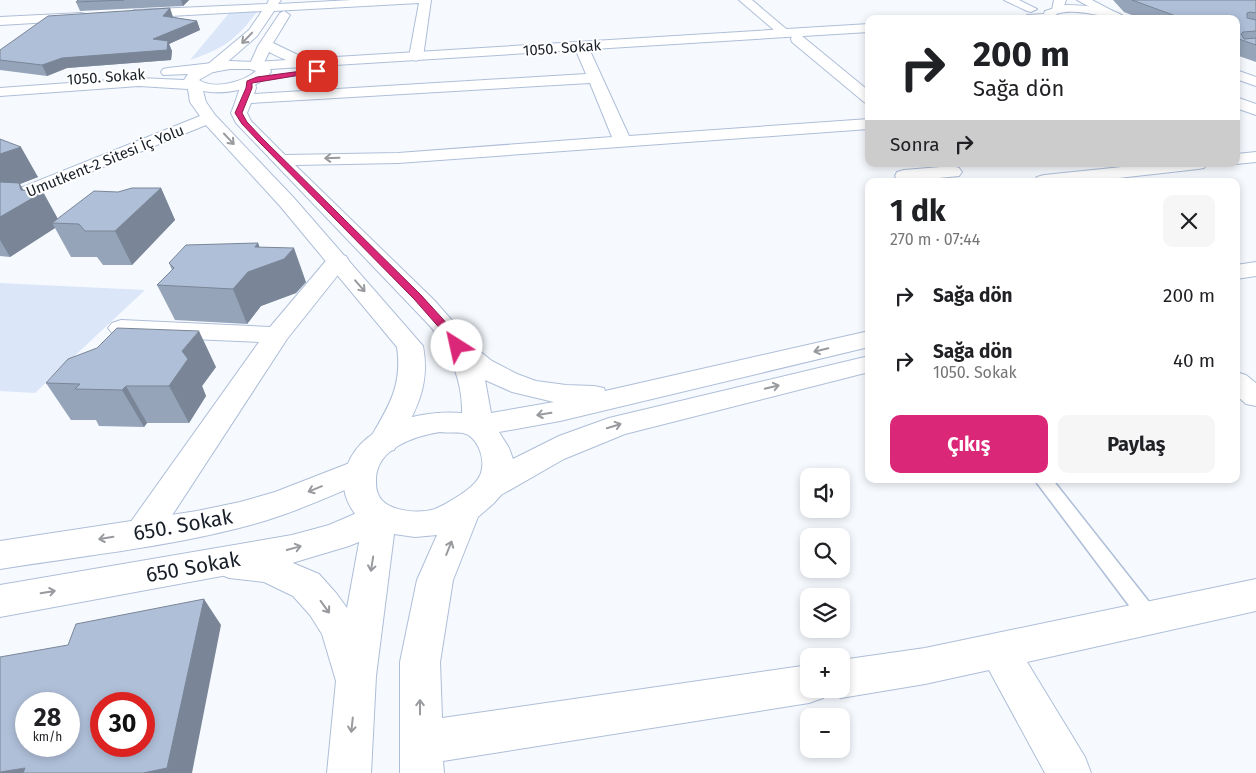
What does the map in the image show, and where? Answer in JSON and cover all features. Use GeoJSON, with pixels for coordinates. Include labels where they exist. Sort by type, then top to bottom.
{"type":"FeatureCollection","features":[{"type":"Feature","properties":{"kind":"street"},"geometry":{"type":"LineString","coordinates":[[119,15],[231,5],[421,0]]}},
{"type":"Feature","properties":{"kind":"street"},"geometry":{"type":"LineString","coordinates":[[416,57],[425,0]]}},
{"type":"Feature","properties":{"kind":"street"},"geometry":{"type":"LineString","coordinates":[[745,0],[865,96]]}},
{"type":"Feature","properties":{"kind":"street"},"geometry":{"type":"LineString","coordinates":[[1010,0],[1029,14],[1092,10],[1110,15]]}},
{"type":"Feature","properties":{"kind":"street"},"geometry":{"type":"LineString","coordinates":[[1084,0],[1114,15]]}},
{"type":"Feature","properties":{"kind":"street"},"geometry":{"type":"LineString","coordinates":[[273,3],[253,33],[212,68],[192,77],[191,81],[194,84],[198,102],[209,118],[287,202],[410,346],[413,360],[413,381],[394,423],[382,442],[365,460],[360,471],[360,495],[370,510],[388,520],[411,524],[436,522],[538,458],[589,434],[865,365]]}},
{"type":"Feature","properties":{"kind":"street"},"geometry":{"type":"LineString","coordinates":[[292,3],[267,44],[239,113],[244,123],[280,160],[324,184],[447,330],[457,346],[475,390],[476,421],[474,426]]}},
{"type":"Feature","properties":{"kind":"street"},"geometry":{"type":"LineString","coordinates":[[0,21],[89,16]]}},
{"type":"Feature","properties":{"kind":"street","name":"1050. Sokak"},"geometry":{"type":"LineString","coordinates":[[0,92],[139,82],[222,87],[317,71],[584,53],[865,28]]}},
{"type":"Feature","properties":{"kind":"street","name":"1050. Sokak"},"geometry":{"type":"LineString","coordinates":[[251,82],[325,63],[791,36],[865,35]]}},
{"type":"Feature","properties":{"kind":"street"},"geometry":{"type":"LineString","coordinates":[[267,44],[273,50],[290,57],[325,63]]}},
{"type":"Feature","properties":{"kind":"street"},"geometry":{"type":"LineString","coordinates":[[584,53],[623,142]]}},
{"type":"Feature","properties":{"kind":"street","name":"1050. Sokak"},"geometry":{"type":"LineString","coordinates":[[0,85],[241,64],[251,82]]}},
{"type":"Feature","properties":{"kind":"street"},"geometry":{"type":"LineString","coordinates":[[1240,66],[1256,72]]}},
{"type":"Feature","properties":{"kind":"street"},"geometry":{"type":"LineString","coordinates":[[1240,76],[1256,82]]}},
{"type":"Feature","properties":{"kind":"street"},"geometry":{"type":"LineString","coordinates":[[251,82],[596,78]]}},
{"type":"Feature","properties":{"kind":"street"},"geometry":{"type":"LineString","coordinates":[[1240,90],[1256,88]]}},
{"type":"Feature","properties":{"kind":"street"},"geometry":{"type":"LineString","coordinates":[[1240,104],[1256,110]]}},
{"type":"Feature","properties":{"kind":"street","name":"Umutkent-2 Sitesi İç Yolu"},"geometry":{"type":"LineString","coordinates":[[0,203],[209,118]]}},
{"type":"Feature","properties":{"kind":"street"},"geometry":{"type":"LineString","coordinates":[[280,160],[398,158],[865,124]]}},
{"type":"Feature","properties":{"kind":"street"},"geometry":{"type":"LineString","coordinates":[[851,125],[865,138]]}},
{"type":"Feature","properties":{"kind":"street"},"geometry":{"type":"LineString","coordinates":[[1240,159],[1256,157]]}},
{"type":"Feature","properties":{"kind":"street"},"geometry":{"type":"LineString","coordinates":[[324,184],[356,166],[398,158]]}},
{"type":"Feature","properties":{"kind":"street"},"geometry":{"type":"LineString","coordinates":[[1071,178],[1171,167]]}},
{"type":"Feature","properties":{"kind":"street"},"geometry":{"type":"LineString","coordinates":[[901,174],[954,172]]}},
{"type":"Feature","properties":{"kind":"street"},"geometry":{"type":"LineString","coordinates":[[142,533],[277,335],[338,261]]}},
{"type":"Feature","properties":{"kind":"street"},"geometry":{"type":"LineString","coordinates":[[1240,271],[1256,269]]}},
{"type":"Feature","properties":{"kind":"street"},"geometry":{"type":"LineString","coordinates":[[1240,290],[1256,288]]}},
{"type":"Feature","properties":{"kind":"street"},"geometry":{"type":"LineString","coordinates":[[121,328],[277,335]]}},
{"type":"Feature","properties":{"kind":"street"},"geometry":{"type":"LineString","coordinates":[[382,442],[397,433],[419,425],[440,422],[474,426],[560,411],[640,394],[865,340]]}},
{"type":"Feature","properties":{"kind":"street"},"geometry":{"type":"LineString","coordinates":[[457,346],[484,368],[508,380],[539,390],[580,396],[640,394]]}},
{"type":"Feature","properties":{"kind":"street"},"geometry":{"type":"LineString","coordinates":[[1240,384],[1256,397]]}},
{"type":"Feature","properties":{"kind":"street"},"geometry":{"type":"LineString","coordinates":[[474,426],[490,440],[497,453],[498,469],[478,497],[435,580],[420,662],[421,758],[800,686]]}},
{"type":"Feature","properties":{"kind":"street","name":"650. Sokak"},"geometry":{"type":"LineString","coordinates":[[0,555],[142,533],[240,515],[282,503],[360,471]]}},
{"type":"Feature","properties":{"kind":"street"},"geometry":{"type":"LineString","coordinates":[[349,773],[364,615],[380,516]]}},
{"type":"Feature","properties":{"kind":"street","name":"650 Sokak"},"geometry":{"type":"LineString","coordinates":[[0,601],[279,552],[327,540],[363,526],[380,516]]}},
{"type":"Feature","properties":{"kind":"street"},"geometry":{"type":"LineString","coordinates":[[220,562],[269,568],[306,585],[323,604],[339,628],[356,686]]}},
{"type":"Feature","properties":{"kind":"street"},"geometry":{"type":"LineString","coordinates":[[850,678],[925,666],[1256,595]]}},
{"type":"Feature","properties":{"kind":"street"},"geometry":{"type":"LineString","coordinates":[[998,650],[1069,773]]}},
{"type":"Feature","properties":{"kind":"lane"},"geometry":{"type":"LineString","coordinates":[[1046,483],[1150,618]]}},
{"type":"Feature","properties":{"kind":"shaded area"},"geometry":{"type":"Polygon","coordinates":[[[230,12],[257,12],[235,37],[211,52],[190,60],[230,12]]]}},
{"type":"Feature","properties":{"kind":"shaded area"},"geometry":{"type":"Polygon","coordinates":[[[0,283],[145,290],[35,393],[0,391],[0,283]]]}},
{"type":"Feature","properties":{"kind":"building"},"geometry":{"type":"Polygon","coordinates":[[[78,0],[124,0],[76,2],[78,0]]]}},
{"type":"Feature","properties":{"kind":"building"},"geometry":{"type":"Polygon","coordinates":[[[1132,0],[1256,0],[1256,13],[1247,13],[1247,18],[1256,20],[1256,31],[1243,32],[1241,34],[1244,39],[1256,38],[1256,45],[1240,39],[1240,15],[1173,15],[1132,0]]]}},
{"type":"Feature","properties":{"kind":"building"},"geometry":{"type":"Polygon","coordinates":[[[170,8],[163,16],[197,21],[153,39],[168,41],[167,50],[62,58],[42,65],[0,60],[0,50],[48,16],[170,8]]]}},
{"type":"Feature","properties":{"kind":"building"},"geometry":{"type":"Polygon","coordinates":[[[0,139],[21,147],[0,154],[0,139]]]}},
{"type":"Feature","properties":{"kind":"building"},"geometry":{"type":"Polygon","coordinates":[[[0,182],[19,183],[21,190],[43,192],[0,217],[0,182]]]}},
{"type":"Feature","properties":{"kind":"building"},"geometry":{"type":"Polygon","coordinates":[[[132,188],[161,188],[115,231],[85,231],[79,224],[52,223],[94,191],[118,192],[132,188]]]}},
{"type":"Feature","properties":{"kind":"building"},"geometry":{"type":"Polygon","coordinates":[[[258,243],[255,247],[294,248],[284,259],[248,272],[233,289],[157,285],[174,268],[169,263],[186,245],[258,243]]]}},
{"type":"Feature","properties":{"kind":"building"},"geometry":{"type":"Polygon","coordinates":[[[117,328],[199,331],[182,351],[188,359],[169,386],[126,386],[122,390],[75,389],[80,384],[46,383],[68,359],[97,348],[117,328]]]}},
{"type":"Feature","properties":{"kind":"building"},"geometry":{"type":"Polygon","coordinates":[[[204,599],[167,768],[143,773],[23,773],[25,768],[0,772],[0,657],[68,645],[76,624],[204,599]]]}},
{"type":"Feature","properties":{"kind":"route"},"geometry":{"type":"LineString","coordinates":[[317,71],[300,72],[249,82],[249,88],[240,106],[239,113],[244,123],[418,297],[447,330],[457,346]]}}]}
